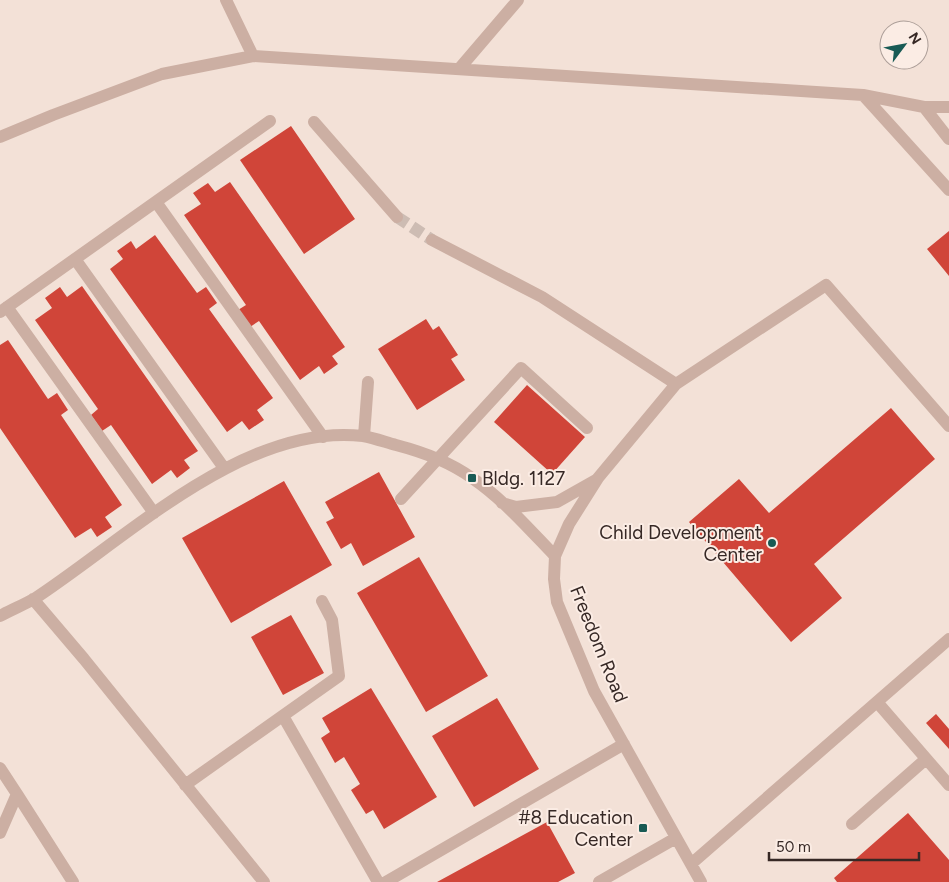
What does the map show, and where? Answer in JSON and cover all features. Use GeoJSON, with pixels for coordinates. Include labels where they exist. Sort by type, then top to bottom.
{"type":"FeatureCollection","features":[{"type":"Feature","properties":{"kind":"street"},"geometry":{"type":"LineString","coordinates":[[226,0],[253,56]]}},
{"type":"Feature","properties":{"kind":"street"},"geometry":{"type":"LineString","coordinates":[[459,69],[518,0]]}},
{"type":"Feature","properties":{"kind":"street"},"geometry":{"type":"LineString","coordinates":[[0,136],[162,74],[253,56],[863,95],[924,107],[949,106]]}},
{"type":"Feature","properties":{"kind":"street"},"geometry":{"type":"LineString","coordinates":[[863,95],[949,190]]}},
{"type":"Feature","properties":{"kind":"street"},"geometry":{"type":"LineString","coordinates":[[924,107],[949,139]]}},
{"type":"Feature","properties":{"kind":"street"},"geometry":{"type":"LineString","coordinates":[[154,513],[4,310],[270,121]]}},
{"type":"Feature","properties":{"kind":"street"},"geometry":{"type":"LineString","coordinates":[[314,122],[397,217]]}},
{"type":"Feature","properties":{"kind":"street"},"geometry":{"type":"LineString","coordinates":[[156,202],[323,437]]}},
{"type":"Feature","properties":{"kind":"street"},"geometry":{"type":"LineString","coordinates":[[432,240],[542,297],[676,384]]}},
{"type":"Feature","properties":{"kind":"street"},"geometry":{"type":"LineString","coordinates":[[76,259],[224,468]]}},
{"type":"Feature","properties":{"kind":"street","name":"Freedom Road"},"geometry":{"type":"LineString","coordinates":[[701,882],[594,691],[557,602],[554,579],[555,556],[569,524],[598,478],[676,384],[826,286],[949,426]]}},
{"type":"Feature","properties":{"kind":"street"},"geometry":{"type":"LineString","coordinates":[[400,499],[521,368],[588,428]]}},
{"type":"Feature","properties":{"kind":"street"},"geometry":{"type":"LineString","coordinates":[[364,436],[368,382]]}},
{"type":"Feature","properties":{"kind":"street"},"geometry":{"type":"LineString","coordinates":[[0,616],[33,599],[154,513],[224,468],[291,442],[323,437],[364,436],[438,459],[472,478],[502,503],[555,556]]}},
{"type":"Feature","properties":{"kind":"street"},"geometry":{"type":"LineString","coordinates":[[502,503],[516,507],[557,502],[598,478]]}},
{"type":"Feature","properties":{"kind":"street"},"geometry":{"type":"LineString","coordinates":[[33,599],[84,659],[264,882]]}},
{"type":"Feature","properties":{"kind":"street"},"geometry":{"type":"LineString","coordinates":[[185,785],[339,676],[332,620],[322,601]]}},
{"type":"Feature","properties":{"kind":"street"},"geometry":{"type":"LineString","coordinates":[[691,864],[949,639]]}},
{"type":"Feature","properties":{"kind":"street"},"geometry":{"type":"LineString","coordinates":[[877,702],[949,785]]}},
{"type":"Feature","properties":{"kind":"street"},"geometry":{"type":"LineString","coordinates":[[282,716],[378,882]]}},
{"type":"Feature","properties":{"kind":"street"},"geometry":{"type":"LineString","coordinates":[[386,882],[624,744]]}},
{"type":"Feature","properties":{"kind":"street"},"geometry":{"type":"LineString","coordinates":[[852,824],[926,759]]}},
{"type":"Feature","properties":{"kind":"street"},"geometry":{"type":"LineString","coordinates":[[0,768],[73,882]]}},
{"type":"Feature","properties":{"kind":"street"},"geometry":{"type":"LineString","coordinates":[[0,833],[17,794]]}},
{"type":"Feature","properties":{"kind":"street"},"geometry":{"type":"LineString","coordinates":[[599,882],[676,838]]}},
{"type":"Feature","properties":{"kind":"building"},"geometry":{"type":"Polygon","coordinates":[[[291,126],[355,219],[304,254],[240,160],[291,126]]]}},
{"type":"Feature","properties":{"kind":"building"},"geometry":{"type":"Polygon","coordinates":[[[230,182],[345,347],[332,356],[338,364],[324,374],[319,366],[300,380],[259,321],[250,327],[238,310],[246,305],[184,215],[201,204],[193,193],[208,183],[215,192],[230,182]]]}},
{"type":"Feature","properties":{"kind":"building"},"geometry":{"type":"Polygon","coordinates":[[[949,231],[949,276],[927,249],[949,231]]]}},
{"type":"Feature","properties":{"kind":"building"},"geometry":{"type":"Polygon","coordinates":[[[155,235],[197,293],[206,287],[217,303],[209,309],[273,398],[257,410],[264,420],[249,430],[242,421],[227,432],[110,269],[123,259],[117,251],[131,241],[136,249],[155,235]]]}},
{"type":"Feature","properties":{"kind":"building"},"geometry":{"type":"Polygon","coordinates":[[[82,286],[198,451],[184,460],[190,468],[177,478],[171,470],[152,484],[111,425],[102,431],[91,415],[98,409],[35,320],[52,308],[45,298],[60,287],[67,297],[82,286]]]}},
{"type":"Feature","properties":{"kind":"building"},"geometry":{"type":"Polygon","coordinates":[[[426,319],[433,330],[439,326],[458,355],[451,359],[465,380],[417,410],[378,349],[426,319]]]}},
{"type":"Feature","properties":{"kind":"building"},"geometry":{"type":"Polygon","coordinates":[[[8,340],[48,399],[57,393],[68,410],[61,415],[122,505],[105,517],[112,527],[97,537],[91,528],[75,538],[0,428],[0,345],[8,340]]]}},
{"type":"Feature","properties":{"kind":"building"},"geometry":{"type":"Polygon","coordinates":[[[527,385],[585,437],[552,474],[494,422],[527,385]]]}},
{"type":"Feature","properties":{"kind":"building","name":"Child Development Center"},"geometry":{"type":"Polygon","coordinates":[[[891,408],[935,459],[814,564],[842,598],[791,642],[689,522],[739,479],[769,513],[891,408]]]}},
{"type":"Feature","properties":{"kind":"building"},"geometry":{"type":"Polygon","coordinates":[[[379,472],[415,537],[363,566],[351,543],[341,549],[326,522],[334,518],[325,502],[379,472]]]}},
{"type":"Feature","properties":{"kind":"building"},"geometry":{"type":"Polygon","coordinates":[[[284,481],[332,565],[231,623],[182,538],[284,481]]]}},
{"type":"Feature","properties":{"kind":"building"},"geometry":{"type":"Polygon","coordinates":[[[419,557],[488,676],[426,712],[357,593],[419,557]]]}},
{"type":"Feature","properties":{"kind":"building"},"geometry":{"type":"Polygon","coordinates":[[[291,615],[324,673],[283,695],[251,637],[291,615]]]}},
{"type":"Feature","properties":{"kind":"building"},"geometry":{"type":"Polygon","coordinates":[[[371,688],[437,797],[384,829],[373,810],[366,814],[351,790],[360,784],[344,757],[335,763],[321,738],[330,732],[322,718],[371,688]]]}},
{"type":"Feature","properties":{"kind":"building"},"geometry":{"type":"Polygon","coordinates":[[[497,698],[539,769],[474,807],[432,736],[497,698]]]}},
{"type":"Feature","properties":{"kind":"building"},"geometry":{"type":"Polygon","coordinates":[[[936,714],[949,729],[949,749],[926,723],[936,714]]]}},
{"type":"Feature","properties":{"kind":"building"},"geometry":{"type":"Polygon","coordinates":[[[908,813],[949,860],[949,882],[837,882],[834,878],[908,813]]]}},
{"type":"Feature","properties":{"kind":"building"},"geometry":{"type":"Polygon","coordinates":[[[547,822],[575,873],[558,882],[437,882],[547,822]]]}},
{"type":"Feature","properties":{"kind":"tunnel"},"geometry":{"type":"LineString","coordinates":[[397,217],[432,240]]}},
{"type":"Feature","properties":{"kind":"place","name":"Bldg. 1127"},"geometry":{"type":"Point","coordinates":[472,478]}},
{"type":"Feature","properties":{"kind":"place","name":"Child Development Center"},"geometry":{"type":"Point","coordinates":[772,543]}},
{"type":"Feature","properties":{"kind":"place","name":"#8 Education Center"},"geometry":{"type":"Point","coordinates":[643,828]}}]}
